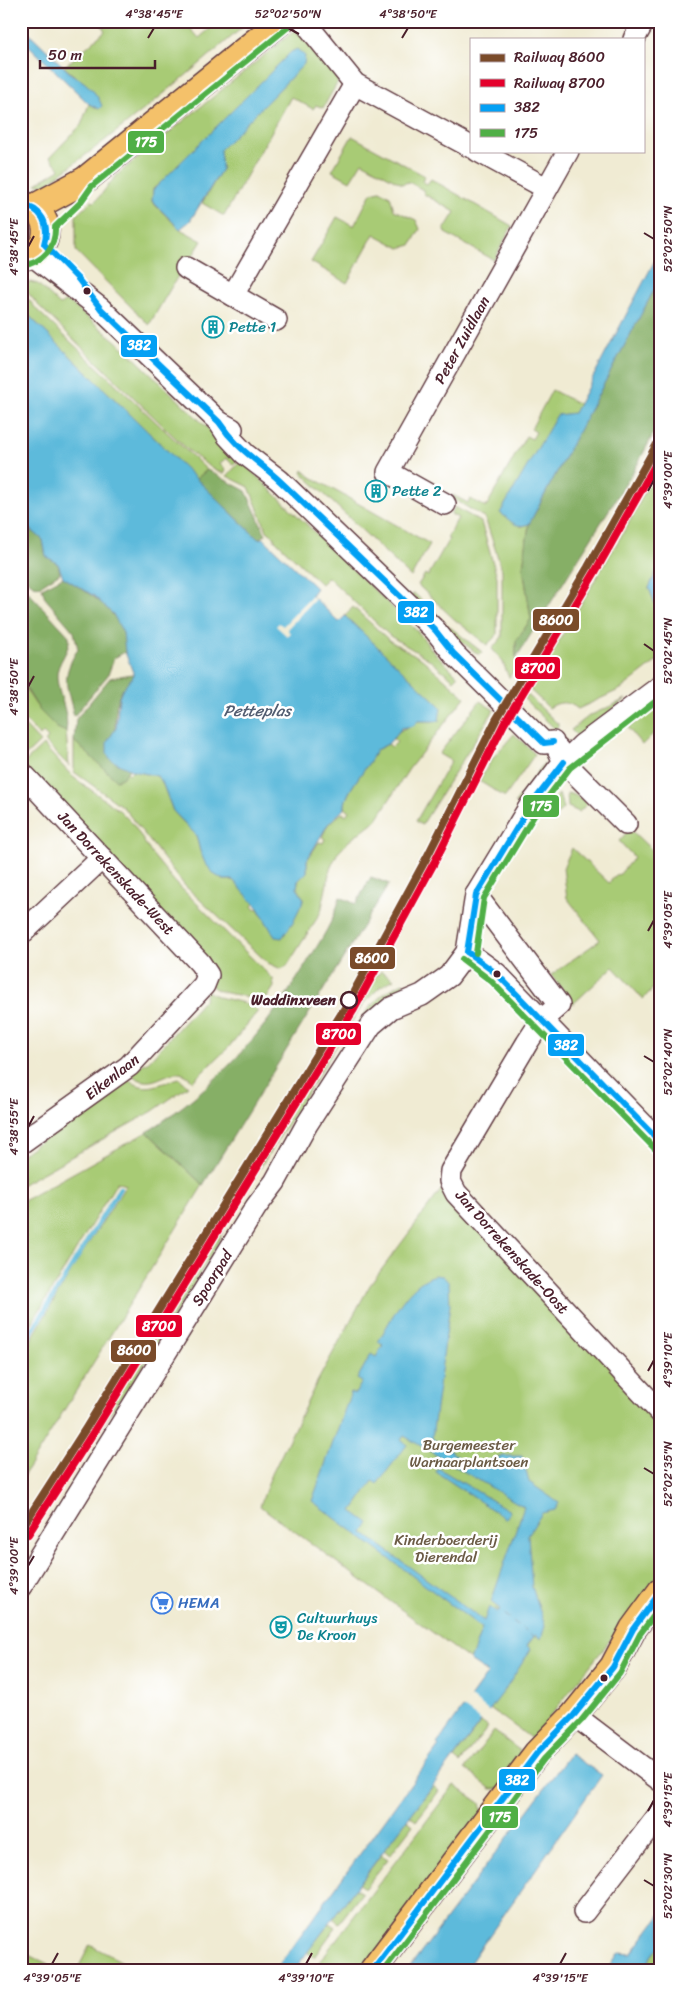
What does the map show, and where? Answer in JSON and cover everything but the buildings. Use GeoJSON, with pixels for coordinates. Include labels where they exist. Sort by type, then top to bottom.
{"type":"FeatureCollection","features":[{"type":"Feature","properties":{"kind":"main road"},"geometry":{"type":"LineString","coordinates":[[33,232],[74,197],[85,180],[281,21]]}},
{"type":"Feature","properties":{"kind":"main road"},"geometry":{"type":"LineString","coordinates":[[373,1970],[537,1753],[579,1719],[613,1667],[633,1629],[661,1591]]}},
{"type":"Feature","properties":{"kind":"main road"},"geometry":{"type":"LineString","coordinates":[[384,1970],[533,1772],[579,1719],[618,1679],[643,1628],[661,1604]]}},
{"type":"Feature","properties":{"kind":"street"},"geometry":{"type":"LineString","coordinates":[[304,21],[354,84],[470,146]]}},
{"type":"Feature","properties":{"kind":"street"},"geometry":{"type":"LineString","coordinates":[[635,38],[644,21]]}},
{"type":"Feature","properties":{"kind":"street"},"geometry":{"type":"LineString","coordinates":[[233,295],[354,84]]}},
{"type":"Feature","properties":{"kind":"street"},"geometry":{"type":"LineString","coordinates":[[480,152],[546,188]]}},
{"type":"Feature","properties":{"kind":"street","name":"Peter Zuidlaan"},"geometry":{"type":"LineString","coordinates":[[446,504],[388,472],[498,279],[546,188],[567,152]]}},
{"type":"Feature","properties":{"kind":"street"},"geometry":{"type":"LineString","coordinates":[[33,232],[101,309],[219,422],[253,446],[279,480],[435,630],[464,647],[553,734],[553,742],[564,762],[626,824]]}},
{"type":"Feature","properties":{"kind":"street"},"geometry":{"type":"LineString","coordinates":[[186,268],[276,320]]}},
{"type":"Feature","properties":{"kind":"street"},"geometry":{"type":"LineString","coordinates":[[661,686],[564,762],[530,806],[476,895],[467,952],[496,974],[661,1143]]}},
{"type":"Feature","properties":{"kind":"street","name":"Jan Dorrekenskade-West"},"geometry":{"type":"LineString","coordinates":[[21,772],[200,963],[208,975]]}},
{"type":"Feature","properties":{"kind":"street"},"geometry":{"type":"LineString","coordinates":[[21,934],[102,858]]}},
{"type":"Feature","properties":{"kind":"street","name":"Jan Dorrekenskade-Oost"},"geometry":{"type":"LineString","coordinates":[[476,895],[558,1005],[542,1020],[527,1043],[451,1171],[450,1181],[456,1193],[661,1414]]}},
{"type":"Feature","properties":{"kind":"street","name":"Spoorpad"},"geometry":{"type":"LineString","coordinates":[[21,1586],[256,1207],[285,1166],[288,1156],[364,1034],[381,1015],[422,995],[449,976],[467,952]]}},
{"type":"Feature","properties":{"kind":"street","name":"Eikenlaan"},"geometry":{"type":"LineString","coordinates":[[21,1143],[129,1066],[204,985],[208,975]]}},
{"type":"Feature","properties":{"kind":"street"},"geometry":{"type":"LineString","coordinates":[[579,1719],[659,1775]]}},
{"type":"Feature","properties":{"kind":"street"},"geometry":{"type":"LineString","coordinates":[[584,1912],[661,1812]]}},
{"type":"Feature","properties":{"kind":"green space"},"geometry":{"type":"Polygon","coordinates":[[[99,21],[184,21],[199,38],[219,21],[250,21],[98,146],[45,185],[36,184],[60,169],[50,157],[81,125],[89,104],[99,109],[94,92],[64,67],[105,31],[99,21]]]}},
{"type":"Feature","properties":{"kind":"green space"},"geometry":{"type":"Polygon","coordinates":[[[293,32],[298,32],[339,80],[323,108],[316,105],[313,109],[291,97],[224,216],[202,203],[222,169],[219,150],[304,64],[153,189],[152,202],[180,229],[202,241],[190,260],[185,264],[149,325],[76,251],[76,216],[91,201],[94,202],[119,174],[293,32]]]}},
{"type":"Feature","properties":{"kind":"green space"},"geometry":{"type":"Polygon","coordinates":[[[352,136],[425,176],[422,181],[427,184],[431,179],[512,226],[494,260],[445,233],[444,230],[455,212],[424,194],[423,190],[409,182],[402,184],[362,162],[350,181],[332,171],[352,136]]]}},
{"type":"Feature","properties":{"kind":"green space"},"geometry":{"type":"Polygon","coordinates":[[[380,191],[390,196],[394,210],[416,220],[420,229],[411,245],[400,248],[374,234],[347,283],[311,262],[337,217],[354,226],[371,193],[380,191]]]}},
{"type":"Feature","properties":{"kind":"green space"},"geometry":{"type":"Polygon","coordinates":[[[661,277],[661,419],[636,467],[516,658],[516,641],[531,619],[523,567],[529,524],[661,277]]]}},
{"type":"Feature","properties":{"kind":"green space"},"geometry":{"type":"Polygon","coordinates":[[[30,282],[38,284],[60,305],[66,301],[69,302],[123,347],[239,458],[233,465],[226,458],[220,464],[226,471],[224,474],[207,465],[188,450],[38,305],[23,287],[30,282]]]}},
{"type":"Feature","properties":{"kind":"green space"},"geometry":{"type":"Polygon","coordinates":[[[21,290],[38,311],[207,470],[196,479],[21,308],[21,290]]]}},
{"type":"Feature","properties":{"kind":"green space"},"geometry":{"type":"Polygon","coordinates":[[[552,390],[579,404],[520,527],[529,524],[523,567],[531,619],[516,641],[516,658],[519,661],[509,678],[502,660],[492,649],[502,637],[502,570],[485,518],[452,498],[453,495],[468,503],[470,499],[486,507],[526,436],[532,439],[536,432],[531,429],[552,390]]]}},
{"type":"Feature","properties":{"kind":"green space"},"geometry":{"type":"Polygon","coordinates":[[[661,460],[661,561],[649,588],[656,606],[661,611],[661,658],[621,689],[578,709],[571,704],[564,703],[556,704],[549,708],[530,690],[630,521],[661,460]]]}},
{"type":"Feature","properties":{"kind":"green space"},"geometry":{"type":"Polygon","coordinates":[[[241,461],[419,633],[432,650],[458,676],[454,680],[427,658],[390,636],[328,577],[321,584],[274,539],[275,537],[267,531],[249,487],[227,476],[241,461]]]}},
{"type":"Feature","properties":{"kind":"green space"},"geometry":{"type":"Polygon","coordinates":[[[207,470],[246,491],[266,535],[258,539],[196,479],[207,470]]]}},
{"type":"Feature","properties":{"kind":"green space"},"geometry":{"type":"Polygon","coordinates":[[[303,470],[311,477],[430,544],[411,577],[302,473],[303,470]]]}},
{"type":"Feature","properties":{"kind":"green space"},"geometry":{"type":"Polygon","coordinates":[[[455,507],[481,522],[497,577],[497,635],[487,645],[454,619],[418,585],[425,574],[428,576],[449,539],[447,538],[458,518],[451,514],[455,507]]]}},
{"type":"Feature","properties":{"kind":"green space"},"geometry":{"type":"Polygon","coordinates":[[[21,521],[43,540],[46,556],[58,564],[60,573],[40,586],[33,585],[21,574],[21,521]]]}},
{"type":"Feature","properties":{"kind":"green space"},"geometry":{"type":"Polygon","coordinates":[[[63,577],[96,598],[106,607],[121,627],[125,639],[125,652],[114,658],[108,675],[74,716],[67,689],[67,675],[72,659],[78,649],[74,632],[45,598],[42,588],[63,577]]]}},
{"type":"Feature","properties":{"kind":"green space"},"geometry":{"type":"Polygon","coordinates":[[[21,584],[69,636],[68,647],[57,672],[59,691],[66,718],[66,732],[57,728],[40,711],[21,680],[21,584]]]}},
{"type":"Feature","properties":{"kind":"green space"},"geometry":{"type":"Polygon","coordinates":[[[414,593],[446,624],[482,652],[479,655],[443,627],[410,598],[414,593]]]}},
{"type":"Feature","properties":{"kind":"green space"},"geometry":{"type":"Polygon","coordinates":[[[353,607],[390,641],[422,659],[465,697],[409,769],[377,819],[349,841],[337,854],[330,869],[321,912],[287,966],[281,969],[268,963],[185,886],[123,807],[74,772],[74,741],[122,778],[126,771],[129,774],[133,771],[157,776],[162,782],[173,811],[196,835],[200,851],[223,880],[233,880],[255,903],[252,906],[255,910],[258,908],[261,915],[304,899],[297,888],[298,881],[307,872],[307,860],[319,842],[323,843],[325,839],[322,837],[328,824],[342,813],[346,815],[349,811],[345,808],[348,794],[376,750],[388,744],[392,747],[397,742],[393,739],[396,735],[418,721],[439,721],[440,707],[345,616],[353,607]]]}},
{"type":"Feature","properties":{"kind":"green space"},"geometry":{"type":"Polygon","coordinates":[[[134,675],[123,688],[119,697],[115,726],[118,764],[130,768],[122,778],[116,780],[74,741],[76,719],[110,678],[134,675]]]}},
{"type":"Feature","properties":{"kind":"green space"},"geometry":{"type":"Polygon","coordinates":[[[21,680],[40,710],[66,732],[69,766],[45,742],[48,738],[43,733],[40,736],[21,716],[21,680]]]}},
{"type":"Feature","properties":{"kind":"green space"},"geometry":{"type":"Polygon","coordinates":[[[517,692],[529,696],[559,725],[555,729],[517,692]]]}},
{"type":"Feature","properties":{"kind":"green space"},"geometry":{"type":"Polygon","coordinates":[[[626,699],[578,737],[571,730],[589,716],[626,699]]]}},
{"type":"Feature","properties":{"kind":"green space"},"geometry":{"type":"Polygon","coordinates":[[[480,701],[494,710],[422,825],[416,821],[451,761],[439,754],[480,701]]]}},
{"type":"Feature","properties":{"kind":"green space"},"geometry":{"type":"Polygon","coordinates":[[[661,703],[661,726],[642,745],[628,728],[661,703]]]}},
{"type":"Feature","properties":{"kind":"green space"},"geometry":{"type":"Polygon","coordinates":[[[21,722],[40,742],[21,760],[21,722]]]}},
{"type":"Feature","properties":{"kind":"green space"},"geometry":{"type":"Polygon","coordinates":[[[514,734],[535,754],[505,797],[479,781],[492,759],[514,734]]]}},
{"type":"Feature","properties":{"kind":"green space"},"geometry":{"type":"Polygon","coordinates":[[[43,745],[73,777],[119,810],[133,824],[151,853],[174,881],[273,979],[274,987],[262,1005],[248,997],[225,993],[214,988],[21,766],[43,745]]]}},
{"type":"Feature","properties":{"kind":"green space"},"geometry":{"type":"Polygon","coordinates":[[[544,763],[547,768],[542,777],[517,804],[515,803],[544,763]]]}},
{"type":"Feature","properties":{"kind":"green space"},"geometry":{"type":"Polygon","coordinates":[[[567,793],[578,796],[587,804],[579,812],[568,807],[567,793]]]}},
{"type":"Feature","properties":{"kind":"green space"},"geometry":{"type":"Polygon","coordinates":[[[559,794],[563,808],[555,817],[544,811],[559,794]]]}},
{"type":"Feature","properties":{"kind":"green space"},"geometry":{"type":"Polygon","coordinates":[[[630,829],[661,859],[661,980],[643,999],[613,967],[573,1004],[551,975],[600,940],[567,898],[563,868],[572,848],[609,883],[616,875],[620,874],[634,857],[619,841],[630,829]]]}},
{"type":"Feature","properties":{"kind":"green space"},"geometry":{"type":"Polygon","coordinates":[[[371,877],[389,884],[203,1185],[147,1132],[196,1096],[238,1056],[274,1012],[318,946],[327,930],[340,897],[356,904],[371,877]]]}},
{"type":"Feature","properties":{"kind":"green space"},"geometry":{"type":"Polygon","coordinates":[[[372,971],[378,975],[381,971],[394,979],[380,987],[363,1004],[250,1184],[226,1224],[215,1249],[139,1373],[75,1464],[73,1463],[145,1338],[372,971]]]}},
{"type":"Feature","properties":{"kind":"green space"},"geometry":{"type":"Polygon","coordinates":[[[403,983],[407,992],[334,1063],[362,1017],[380,997],[403,983]]]}},
{"type":"Feature","properties":{"kind":"green space"},"geometry":{"type":"Polygon","coordinates":[[[206,990],[219,997],[245,1004],[258,1011],[228,1048],[193,1081],[185,1075],[177,1073],[147,1081],[138,1079],[129,1072],[149,1061],[205,999],[206,990]]]}},
{"type":"Feature","properties":{"kind":"green space"},"geometry":{"type":"Polygon","coordinates":[[[124,1075],[137,1085],[144,1087],[179,1078],[188,1086],[153,1111],[21,1185],[21,1155],[107,1094],[124,1075]]]}},
{"type":"Feature","properties":{"kind":"green space"},"geometry":{"type":"Polygon","coordinates":[[[147,1132],[203,1185],[21,1480],[21,1357],[76,1263],[126,1185],[117,1182],[21,1341],[21,1202],[147,1132]]]}},
{"type":"Feature","properties":{"kind":"green space","name":"Burgemeester Warnaarplantsoen"},"geometry":{"type":"Polygon","coordinates":[[[444,1186],[661,1416],[661,1576],[532,1739],[491,1709],[488,1673],[260,1506],[270,1478],[317,1382],[370,1285],[444,1186]]]}},
{"type":"Feature","properties":{"kind":"green space"},"geometry":{"type":"Polygon","coordinates":[[[481,1722],[488,1727],[460,1763],[454,1758],[481,1722]]]}},
{"type":"Feature","properties":{"kind":"green space"},"geometry":{"type":"Polygon","coordinates":[[[494,1731],[519,1750],[523,1760],[501,1789],[491,1789],[465,1769],[494,1731]]]}},
{"type":"Feature","properties":{"kind":"green space"},"geometry":{"type":"Polygon","coordinates":[[[454,1785],[480,1803],[482,1813],[364,1970],[313,1970],[454,1785]]]}},
{"type":"Feature","properties":{"kind":"green space"},"geometry":{"type":"Polygon","coordinates":[[[433,1786],[439,1791],[416,1821],[410,1816],[433,1786]]]}},
{"type":"Feature","properties":{"kind":"green space"},"geometry":{"type":"Polygon","coordinates":[[[407,1820],[413,1825],[390,1855],[384,1850],[407,1820]]]}},
{"type":"Feature","properties":{"kind":"green space"},"geometry":{"type":"Polygon","coordinates":[[[381,1855],[388,1859],[364,1889],[359,1884],[381,1855]]]}},
{"type":"Feature","properties":{"kind":"green space"},"geometry":{"type":"Polygon","coordinates":[[[355,1889],[362,1893],[339,1923],[333,1918],[355,1889]]]}},
{"type":"Feature","properties":{"kind":"green space"},"geometry":{"type":"Polygon","coordinates":[[[330,1923],[336,1927],[314,1957],[307,1952],[330,1923]]]}},
{"type":"Feature","properties":{"kind":"green space"},"geometry":{"type":"Polygon","coordinates":[[[661,1944],[661,1956],[650,1970],[642,1970],[661,1944]]]}},
{"type":"Feature","properties":{"kind":"green space"},"geometry":{"type":"Polygon","coordinates":[[[90,1945],[138,1970],[77,1970],[90,1945]]]}},
{"type":"Feature","properties":{"kind":"green space"},"geometry":{"type":"Polygon","coordinates":[[[21,1951],[48,1964],[45,1970],[21,1970],[21,1951]]]}},
{"type":"Feature","properties":{"kind":"water"},"geometry":{"type":"Polygon","coordinates":[[[21,25],[71,74],[90,87],[102,106],[99,109],[89,104],[21,38],[21,25]]]}},
{"type":"Feature","properties":{"kind":"water"},"geometry":{"type":"Polygon","coordinates":[[[297,49],[305,56],[304,64],[220,150],[222,169],[190,221],[180,229],[152,201],[153,190],[291,52],[297,49]]]}},
{"type":"Feature","properties":{"kind":"water"},"geometry":{"type":"Polygon","coordinates":[[[661,249],[661,277],[529,524],[517,525],[500,513],[557,415],[574,413],[661,249]]]}},
{"type":"Feature","properties":{"kind":"water","name":"Petteplas"},"geometry":{"type":"Polygon","coordinates":[[[21,308],[258,539],[263,538],[316,588],[311,595],[339,622],[345,616],[441,707],[439,721],[418,721],[413,726],[402,728],[388,744],[376,750],[348,794],[345,808],[328,824],[307,860],[307,872],[298,881],[297,888],[304,899],[293,922],[282,938],[275,937],[258,908],[233,880],[224,880],[215,875],[205,863],[196,835],[173,811],[162,782],[157,776],[133,771],[111,760],[107,754],[107,742],[116,728],[119,698],[122,690],[134,675],[125,652],[123,633],[113,614],[94,596],[63,577],[58,564],[46,556],[43,540],[21,521],[21,308]]]}},
{"type":"Feature","properties":{"kind":"water"},"geometry":{"type":"Polygon","coordinates":[[[661,561],[661,611],[656,606],[649,588],[661,561]]]}},
{"type":"Feature","properties":{"kind":"water"},"geometry":{"type":"Polygon","coordinates":[[[435,1275],[443,1276],[449,1283],[450,1305],[432,1438],[471,1466],[504,1456],[522,1456],[529,1482],[559,1503],[555,1510],[542,1513],[528,1535],[532,1587],[545,1626],[541,1639],[535,1635],[527,1646],[531,1649],[507,1687],[294,1970],[275,1970],[439,1746],[437,1744],[488,1673],[470,1661],[482,1628],[312,1501],[351,1392],[355,1394],[362,1382],[357,1379],[371,1354],[376,1357],[383,1345],[378,1342],[401,1303],[425,1279],[435,1275]],[[404,1436],[401,1440],[407,1445],[377,1484],[373,1481],[352,1511],[369,1523],[363,1533],[484,1621],[489,1607],[497,1612],[500,1609],[491,1602],[524,1507],[404,1436]]]}},
{"type":"Feature","properties":{"kind":"water"},"geometry":{"type":"Polygon","coordinates":[[[438,1468],[510,1511],[506,1519],[436,1472],[438,1468]]]}},
{"type":"Feature","properties":{"kind":"water"},"geometry":{"type":"Polygon","coordinates":[[[570,1754],[602,1775],[465,1970],[408,1970],[570,1754]]]}},
{"type":"Feature","properties":{"kind":"water"},"geometry":{"type":"Polygon","coordinates":[[[661,1914],[661,1944],[642,1970],[608,1970],[619,1953],[631,1954],[661,1914]]]}},
{"type":"Feature","properties":{"kind":"pier"},"geometry":{"type":"Polygon","coordinates":[[[312,596],[315,599],[287,629],[290,633],[287,636],[276,626],[279,623],[283,626],[312,596]]]}},
{"type":"Feature","properties":{"kind":"pier"},"geometry":{"type":"Polygon","coordinates":[[[470,1697],[491,1713],[484,1723],[462,1707],[470,1697]]]}},
{"type":"Feature","properties":{"kind":"waterway"},"geometry":{"type":"LineString","coordinates":[[21,1349],[120,1188]]}},
{"type":"Feature","properties":{"kind":"ferry route"},"geometry":{"type":"LineString","coordinates":[[495,1608],[537,1639]]}},
{"type":"Feature","properties":{"kind":"rail line","name":"8600"},"geometry":{"type":"LineString","coordinates":[[21,1529],[86,1428],[346,1006],[426,859],[496,720],[588,567],[661,437]]}},
{"type":"Feature","properties":{"kind":"rail line","name":"8700"},"geometry":{"type":"LineString","coordinates":[[28,1534],[93,1433],[353,1011],[434,863],[504,724],[595,572],[661,455]]}},
{"type":"Feature","properties":{"kind":"transit line","name":"175"},"geometry":{"type":"LineString","coordinates":[[22,266],[36,261],[47,253],[51,248],[55,227],[80,203],[92,186],[287,28]]}},
{"type":"Feature","properties":{"kind":"transit line","name":"382"},"geometry":{"type":"LineString","coordinates":[[21,205],[34,210],[43,218],[46,230],[44,244],[78,279],[101,309],[219,422],[233,441],[273,474],[435,630],[454,654],[544,743],[553,742]]}},
{"type":"Feature","properties":{"kind":"transit line","name":"175"},"geometry":{"type":"LineString","coordinates":[[476,953],[484,898],[537,811],[570,768],[661,697]]}},
{"type":"Feature","properties":{"kind":"transit line","name":"382"},"geometry":{"type":"LineString","coordinates":[[467,952],[476,895],[530,806],[564,762]]}},
{"type":"Feature","properties":{"kind":"transit line","name":"382"},"geometry":{"type":"LineString","coordinates":[[467,952],[497,974],[661,1143]]}},
{"type":"Feature","properties":{"kind":"transit line","name":"175"},"geometry":{"type":"LineString","coordinates":[[462,959],[491,981],[655,1149]]}},
{"type":"Feature","properties":{"kind":"transit line","name":"382"},"geometry":{"type":"LineString","coordinates":[[373,1970],[537,1753],[574,1715],[613,1667],[633,1629],[661,1591]]}},
{"type":"Feature","properties":{"kind":"transit line","name":"175"},"geometry":{"type":"LineString","coordinates":[[384,1970],[544,1759],[581,1721],[620,1673],[640,1634],[661,1606]]}},
{"type":"Feature","properties":{"kind":"place","name":"Pette 1"},"geometry":{"type":"Point","coordinates":[213,327]}},
{"type":"Feature","properties":{"kind":"place","name":"Pette 2"},"geometry":{"type":"Point","coordinates":[376,491]}},
{"type":"Feature","properties":{"kind":"place","name":"Waddinxveen"},"geometry":{"type":"Point","coordinates":[349,1000]}},
{"type":"Feature","properties":{"kind":"place","name":"HEMA"},"geometry":{"type":"Point","coordinates":[162,1603]}},
{"type":"Feature","properties":{"kind":"place","name":"Cultuurhuys De Kroon"},"geometry":{"type":"Point","coordinates":[281,1627]}},
{"type":"Feature","properties":{"kind":"park label","name":"Kinderboerderij Dierendal"},"geometry":{"type":"Point","coordinates":[446,1548]}}]}
